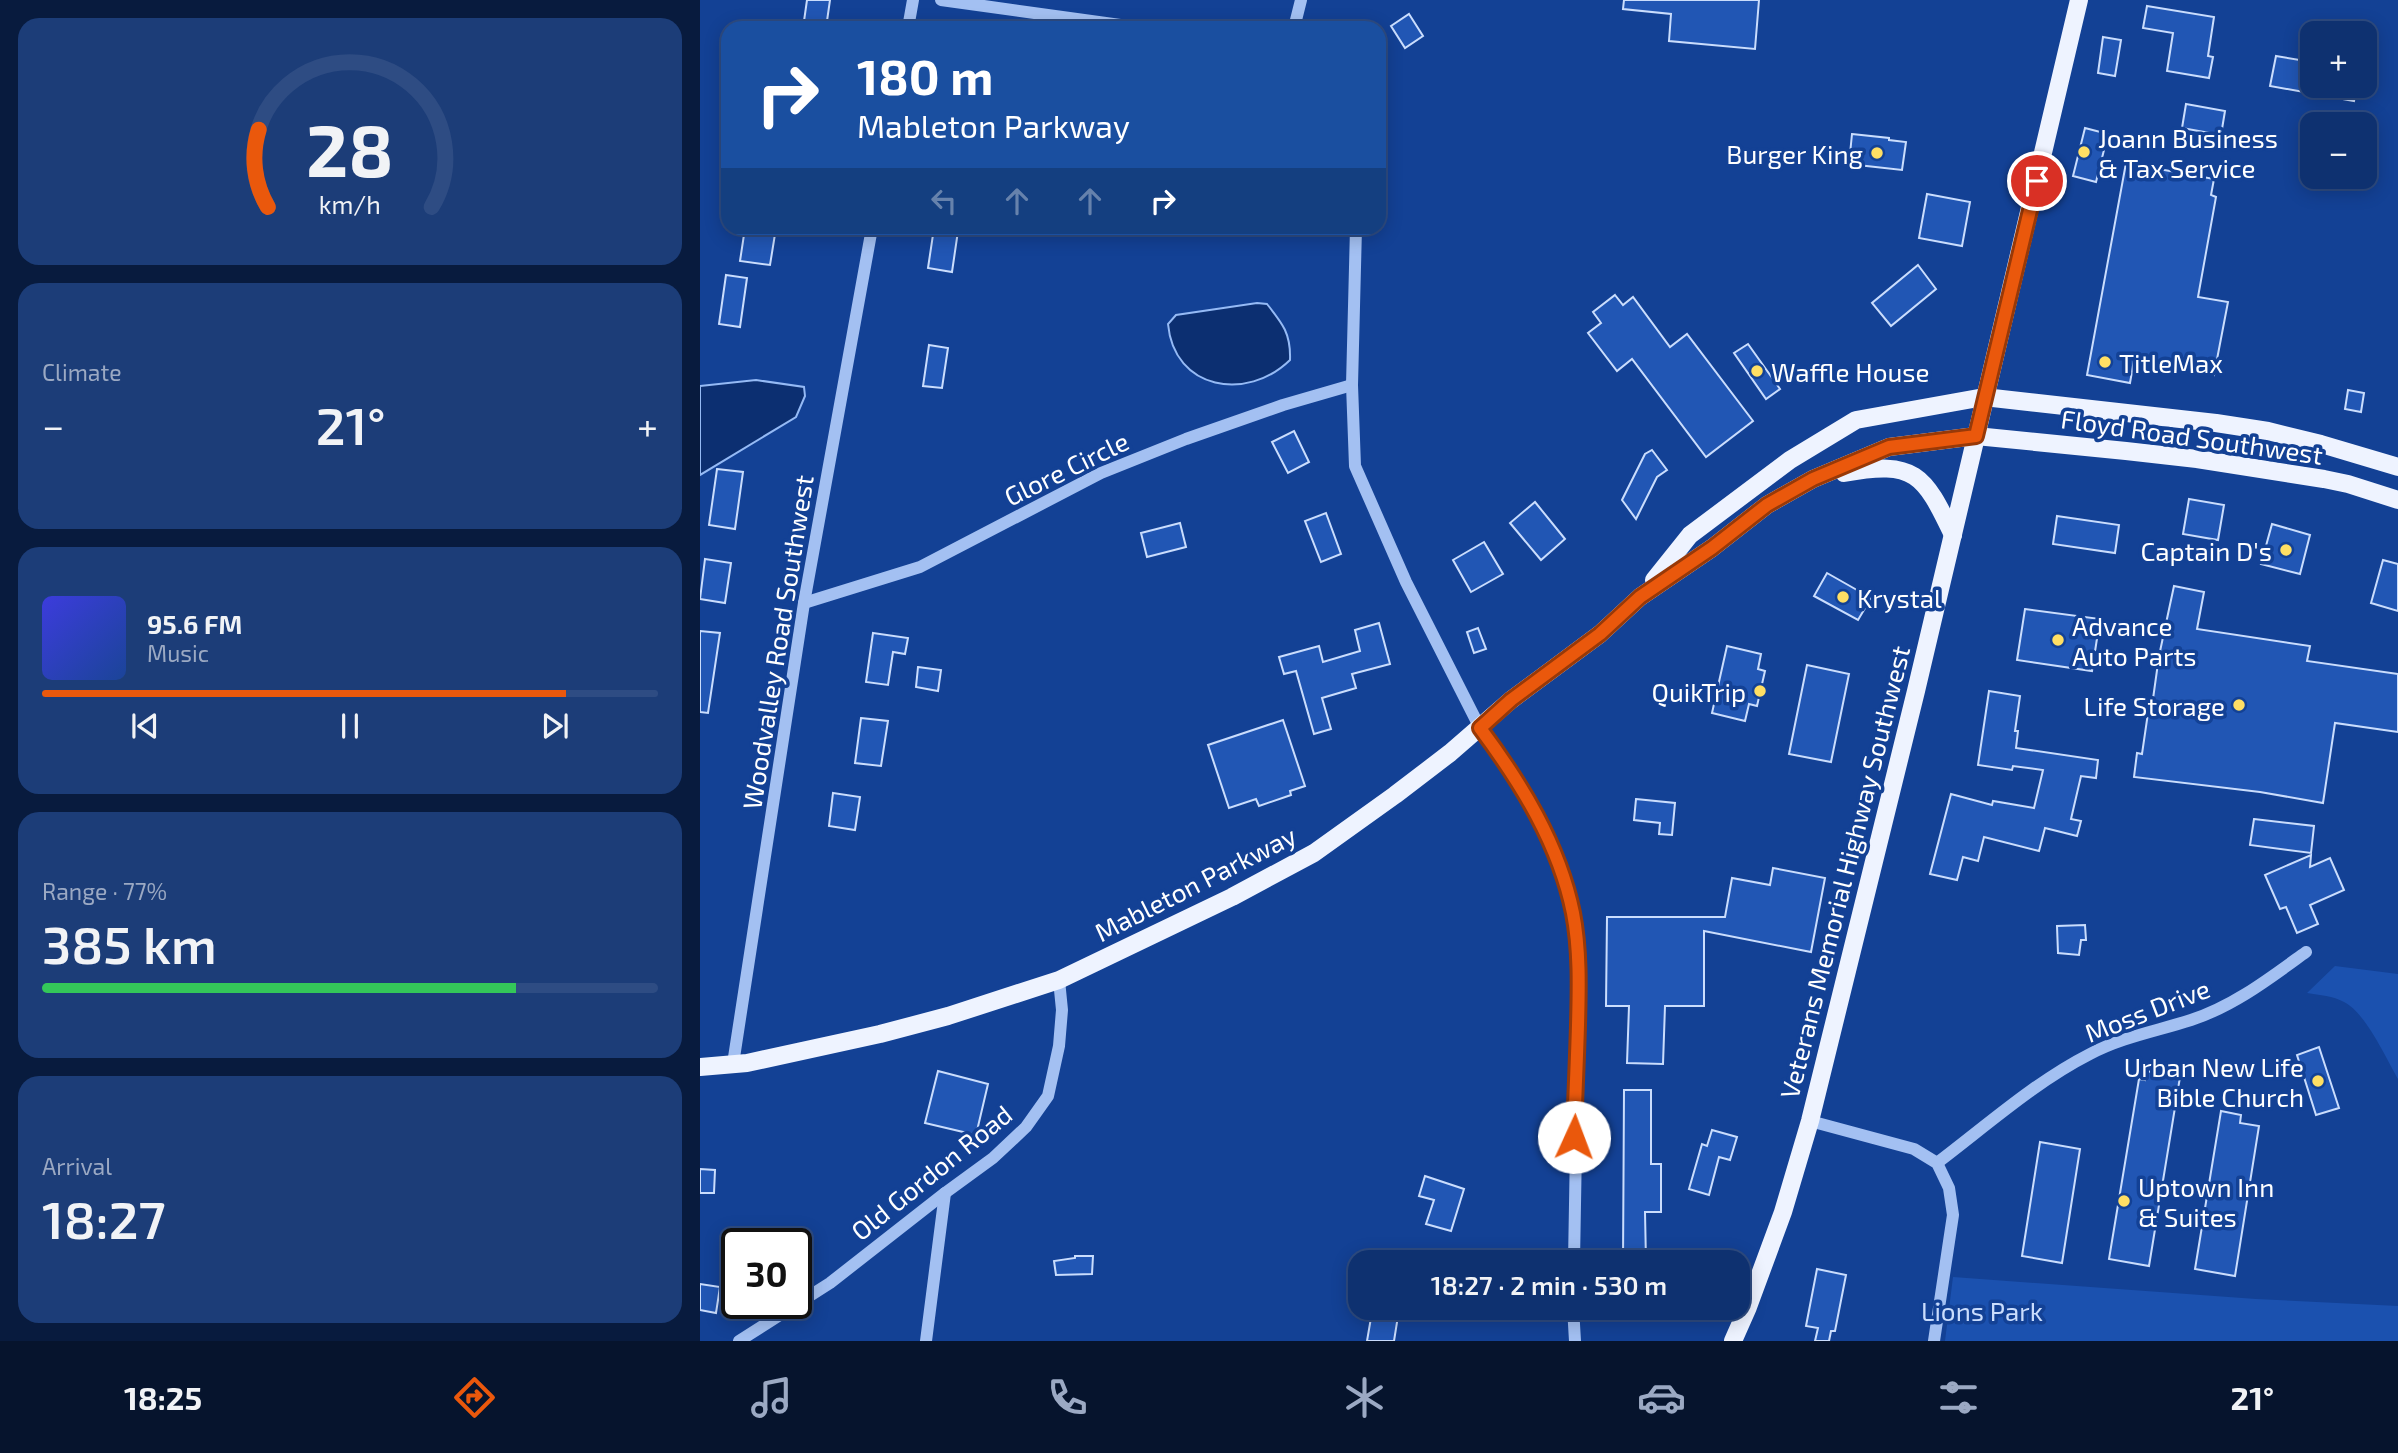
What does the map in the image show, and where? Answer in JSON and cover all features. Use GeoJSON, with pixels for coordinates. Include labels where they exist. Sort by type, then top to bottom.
{"type":"FeatureCollection","features":[{"type":"Feature","properties":{"kind":"main road","name":"Veterans Memorial Highway Southwest"},"geometry":{"type":"LineString","coordinates":[[1733,1341],[1783,1212],[1810,1121],[2080,0]]}},
{"type":"Feature","properties":{"kind":"main road","name":"Floyd Road Southwest"},"geometry":{"type":"LineString","coordinates":[[1984,397],[2267,431],[2321,443],[2398,467]]}},
{"type":"Feature","properties":{"kind":"main road","name":"Mableton Parkway"},"geometry":{"type":"LineString","coordinates":[[1640,597],[1690,534],[1790,460],[1856,420],[1984,397]]}},
{"type":"Feature","properties":{"kind":"main road","name":"Floyd Road Southwest"},"geometry":{"type":"LineString","coordinates":[[1976,436],[2236,465],[2348,484],[2398,500]]}},
{"type":"Feature","properties":{"kind":"main road","name":"Mableton Parkway"},"geometry":{"type":"LineString","coordinates":[[700,1067],[733,1064],[880,1034],[948,1016],[1059,980],[1232,897],[1314,853],[1395,795],[1511,700],[1600,634],[1640,597],[1712,548],[1767,505],[1813,479],[1889,447],[1976,436]]}},
{"type":"Feature","properties":{"kind":"main road"},"geometry":{"type":"LineString","coordinates":[[1813,479],[1876,467],[1913,474],[1927,486],[1937,501],[1953,535]]}},
{"type":"Feature","properties":{"kind":"street"},"geometry":{"type":"LineString","coordinates":[[909,21],[913,0]]}},
{"type":"Feature","properties":{"kind":"street"},"geometry":{"type":"LineString","coordinates":[[941,0],[1092,21]]}},
{"type":"Feature","properties":{"kind":"street"},"geometry":{"type":"LineString","coordinates":[[1296,21],[1301,0]]}},
{"type":"Feature","properties":{"kind":"street","name":"Woodvalley Road Southwest"},"geometry":{"type":"LineString","coordinates":[[733,1064],[804,603],[871,235]]}},
{"type":"Feature","properties":{"kind":"street"},"geometry":{"type":"LineString","coordinates":[[1356,235],[1352,385],[1355,466],[1406,582],[1480,728],[1501,756],[1546,831],[1573,914],[1579,974],[1574,1250]]}},
{"type":"Feature","properties":{"kind":"street","name":"Glore Circle"},"geometry":{"type":"LineString","coordinates":[[804,603],[920,567],[1125,463],[1283,405],[1352,385]]}},
{"type":"Feature","properties":{"kind":"street","name":"Moss Drive"},"geometry":{"type":"LineString","coordinates":[[1937,1163],[2052,1077],[2089,1054],[2213,1011],[2259,986],[2306,952]]}},
{"type":"Feature","properties":{"kind":"street","name":"Old Gordon Road"},"geometry":{"type":"LineString","coordinates":[[738,1341],[830,1283],[1001,1150],[1026,1127],[1048,1096],[1059,1046],[1062,1010],[1059,980]]}},
{"type":"Feature","properties":{"kind":"street"},"geometry":{"type":"LineString","coordinates":[[1810,1121],[1889,1140],[1914,1149],[1937,1163],[1949,1188],[1953,1215],[1934,1341]]}},
{"type":"Feature","properties":{"kind":"street"},"geometry":{"type":"LineString","coordinates":[[926,1341],[945,1193]]}},
{"type":"Feature","properties":{"kind":"street"},"geometry":{"type":"LineString","coordinates":[[1574,1320],[1575,1341]]}},
{"type":"Feature","properties":{"kind":"green space"},"geometry":{"type":"Polygon","coordinates":[[[2335,966],[2398,974],[2398,1079],[2374,1036],[2352,1007],[2335,998],[2307,993],[2335,966]]]}},
{"type":"Feature","properties":{"kind":"green space","name":"Lions Park"},"geometry":{"type":"Polygon","coordinates":[[[1953,1277],[2256,1299],[2398,1306],[2398,1341],[1945,1341],[1953,1277]]]}},
{"type":"Feature","properties":{"kind":"shaded area"},"geometry":{"type":"Polygon","coordinates":[[[1257,303],[1267,304],[1282,324],[1289,343],[1290,360],[1273,373],[1254,381],[1234,384],[1215,382],[1198,375],[1184,363],[1173,346],[1168,324],[1176,315],[1257,303]]]}},
{"type":"Feature","properties":{"kind":"shaded area"},"geometry":{"type":"Polygon","coordinates":[[[756,380],[804,387],[805,396],[796,417],[700,475],[700,386],[756,380]]]}},
{"type":"Feature","properties":{"kind":"building"},"geometry":{"type":"Polygon","coordinates":[[[807,0],[830,0],[827,21],[804,21],[807,0]]]}},
{"type":"Feature","properties":{"kind":"building"},"geometry":{"type":"Polygon","coordinates":[[[1624,0],[1759,0],[1755,49],[1669,41],[1671,14],[1623,9],[1624,0]]]}},
{"type":"Feature","properties":{"kind":"building"},"geometry":{"type":"Polygon","coordinates":[[[2147,6],[2214,17],[2208,56],[2213,57],[2209,78],[2167,71],[2173,33],[2143,28],[2147,6]]]}},
{"type":"Feature","properties":{"kind":"building"},"geometry":{"type":"Polygon","coordinates":[[[1409,14],[1423,36],[1405,48],[1391,26],[1409,14]]]}},
{"type":"Feature","properties":{"kind":"building"},"geometry":{"type":"Polygon","coordinates":[[[2103,37],[2121,40],[2115,76],[2098,73],[2103,37]]]}},
{"type":"Feature","properties":{"kind":"building"},"geometry":{"type":"Polygon","coordinates":[[[2276,56],[2300,60],[2300,91],[2270,86],[2276,56]]]}},
{"type":"Feature","properties":{"kind":"building"},"geometry":{"type":"Polygon","coordinates":[[[2186,104],[2225,111],[2221,135],[2182,128],[2186,104]]]}},
{"type":"Feature","properties":{"kind":"building"},"geometry":{"type":"Polygon","coordinates":[[[2085,128],[2108,134],[2096,182],[2073,176],[2085,128]]]}},
{"type":"Feature","properties":{"kind":"building","name":"Burger King"},"geometry":{"type":"Polygon","coordinates":[[[1852,134],[1906,142],[1902,170],[1849,164],[1852,134]]]}},
{"type":"Feature","properties":{"kind":"building"},"geometry":{"type":"Polygon","coordinates":[[[2126,163],[2214,179],[2211,195],[2216,197],[2198,297],[2228,302],[2214,375],[2134,360],[2130,383],[2087,375],[2126,163]]]}},
{"type":"Feature","properties":{"kind":"building"},"geometry":{"type":"Polygon","coordinates":[[[1927,194],[1970,202],[1962,246],[1919,238],[1927,194]]]}},
{"type":"Feature","properties":{"kind":"building"},"geometry":{"type":"Polygon","coordinates":[[[744,235],[775,235],[770,265],[740,261],[744,235]]]}},
{"type":"Feature","properties":{"kind":"building"},"geometry":{"type":"Polygon","coordinates":[[[933,235],[957,235],[952,272],[928,268],[933,235]]]}},
{"type":"Feature","properties":{"kind":"building"},"geometry":{"type":"Polygon","coordinates":[[[1918,265],[1936,289],[1891,326],[1872,303],[1918,265]]]}},
{"type":"Feature","properties":{"kind":"building"},"geometry":{"type":"Polygon","coordinates":[[[726,275],[747,278],[740,327],[719,324],[726,275]]]}},
{"type":"Feature","properties":{"kind":"building"},"geometry":{"type":"Polygon","coordinates":[[[1615,295],[1623,305],[1633,297],[1670,347],[1687,334],[1753,421],[1706,457],[1632,359],[1617,371],[1588,333],[1601,323],[1593,312],[1615,295]]]}},
{"type":"Feature","properties":{"kind":"building","name":"Waffle House"},"geometry":{"type":"Polygon","coordinates":[[[1748,344],[1780,389],[1766,399],[1734,353],[1748,344]]]}},
{"type":"Feature","properties":{"kind":"building"},"geometry":{"type":"Polygon","coordinates":[[[929,345],[948,348],[942,388],[923,386],[929,345]]]}},
{"type":"Feature","properties":{"kind":"building"},"geometry":{"type":"Polygon","coordinates":[[[2348,390],[2364,393],[2361,412],[2345,409],[2348,390]]]}},
{"type":"Feature","properties":{"kind":"building"},"geometry":{"type":"Polygon","coordinates":[[[1294,431],[1309,462],[1288,473],[1272,442],[1294,431]]]}},
{"type":"Feature","properties":{"kind":"building"},"geometry":{"type":"Polygon","coordinates":[[[1652,450],[1667,470],[1657,477],[1636,519],[1622,500],[1645,454],[1652,450]]]}},
{"type":"Feature","properties":{"kind":"building"},"geometry":{"type":"Polygon","coordinates":[[[717,469],[743,472],[735,529],[709,525],[717,469]]]}},
{"type":"Feature","properties":{"kind":"building"},"geometry":{"type":"Polygon","coordinates":[[[2189,499],[2224,505],[2218,540],[2183,534],[2189,499]]]}},
{"type":"Feature","properties":{"kind":"building"},"geometry":{"type":"Polygon","coordinates":[[[1535,502],[1565,539],[1541,560],[1510,523],[1535,502]]]}},
{"type":"Feature","properties":{"kind":"building"},"geometry":{"type":"Polygon","coordinates":[[[1326,513],[1341,554],[1321,562],[1305,521],[1326,513]]]}},
{"type":"Feature","properties":{"kind":"building"},"geometry":{"type":"Polygon","coordinates":[[[2057,516],[2119,525],[2115,553],[2053,544],[2057,516]]]}},
{"type":"Feature","properties":{"kind":"building"},"geometry":{"type":"Polygon","coordinates":[[[1180,523],[1186,547],[1147,557],[1141,533],[1180,523]]]}},
{"type":"Feature","properties":{"kind":"building","name":"Captain D's"},"geometry":{"type":"Polygon","coordinates":[[[2272,524],[2310,535],[2300,574],[2261,564],[2272,524]]]}},
{"type":"Feature","properties":{"kind":"building"},"geometry":{"type":"Polygon","coordinates":[[[1484,542],[1503,574],[1471,592],[1453,560],[1484,542]]]}},
{"type":"Feature","properties":{"kind":"building"},"geometry":{"type":"Polygon","coordinates":[[[705,559],[731,563],[725,603],[700,599],[705,559]]]}},
{"type":"Feature","properties":{"kind":"building"},"geometry":{"type":"Polygon","coordinates":[[[2383,560],[2398,564],[2398,611],[2371,603],[2383,560]]]}},
{"type":"Feature","properties":{"kind":"building","name":"Krystal"},"geometry":{"type":"Polygon","coordinates":[[[1827,573],[1871,598],[1858,620],[1814,596],[1827,573]]]}},
{"type":"Feature","properties":{"kind":"building"},"geometry":{"type":"Polygon","coordinates":[[[2174,586],[2204,592],[2197,629],[2310,646],[2307,661],[2398,674],[2398,732],[2335,723],[2323,803],[2260,792],[2134,777],[2137,753],[2142,754],[2149,706],[2152,706],[2159,656],[2174,586]]]}},
{"type":"Feature","properties":{"kind":"building","name":"Advance Auto Parts"},"geometry":{"type":"Polygon","coordinates":[[[2025,609],[2100,619],[2092,671],[2017,660],[2025,609]]]}},
{"type":"Feature","properties":{"kind":"building"},"geometry":{"type":"Polygon","coordinates":[[[1379,623],[1390,664],[1352,674],[1356,688],[1322,698],[1331,729],[1314,734],[1296,671],[1284,674],[1279,657],[1319,646],[1323,662],[1360,651],[1355,630],[1379,623]]]}},
{"type":"Feature","properties":{"kind":"building"},"geometry":{"type":"Polygon","coordinates":[[[1478,628],[1486,649],[1474,653],[1467,632],[1478,628]]]}},
{"type":"Feature","properties":{"kind":"building"},"geometry":{"type":"Polygon","coordinates":[[[700,631],[720,633],[708,713],[700,712],[700,631]]]}},
{"type":"Feature","properties":{"kind":"building"},"geometry":{"type":"Polygon","coordinates":[[[873,633],[908,638],[905,654],[893,652],[888,685],[866,682],[873,633]]]}},
{"type":"Feature","properties":{"kind":"building"},"geometry":{"type":"Polygon","coordinates":[[[1727,646],[1761,654],[1758,669],[1765,671],[1757,706],[1749,704],[1745,721],[1712,713],[1727,646]]]}},
{"type":"Feature","properties":{"kind":"building"},"geometry":{"type":"Polygon","coordinates":[[[1807,665],[1849,674],[1831,762],[1789,754],[1807,665]]]}},
{"type":"Feature","properties":{"kind":"building"},"geometry":{"type":"Polygon","coordinates":[[[918,667],[941,670],[938,691],[916,687],[918,667]]]}},
{"type":"Feature","properties":{"kind":"building"},"geometry":{"type":"Polygon","coordinates":[[[1989,691],[2020,696],[2015,731],[2018,731],[2016,748],[2098,760],[2096,778],[2081,776],[2071,819],[2081,821],[2077,836],[2045,828],[2039,851],[1984,837],[1978,861],[1963,857],[1957,880],[1930,874],[1951,794],[1992,805],[1993,801],[2034,808],[2043,770],[2013,766],[2012,770],[1978,765],[1989,691]]]}},
{"type":"Feature","properties":{"kind":"building"},"geometry":{"type":"Polygon","coordinates":[[[861,718],[888,721],[881,766],[855,763],[861,718]]]}},
{"type":"Feature","properties":{"kind":"building"},"geometry":{"type":"Polygon","coordinates":[[[1283,720],[1305,786],[1290,791],[1291,795],[1259,806],[1256,799],[1229,808],[1208,745],[1283,720]]]}},
{"type":"Feature","properties":{"kind":"building"},"geometry":{"type":"Polygon","coordinates":[[[833,793],[860,797],[855,830],[829,826],[833,793]]]}},
{"type":"Feature","properties":{"kind":"building"},"geometry":{"type":"Polygon","coordinates":[[[1636,799],[1675,803],[1672,835],[1659,834],[1660,823],[1634,820],[1636,799]]]}},
{"type":"Feature","properties":{"kind":"building"},"geometry":{"type":"Polygon","coordinates":[[[2254,819],[2314,826],[2311,853],[2250,845],[2254,819]]]}},
{"type":"Feature","properties":{"kind":"building"},"geometry":{"type":"Polygon","coordinates":[[[2311,855],[2310,867],[2330,858],[2344,890],[2310,905],[2318,924],[2297,933],[2286,907],[2280,909],[2265,875],[2311,855]]]}},
{"type":"Feature","properties":{"kind":"building"},"geometry":{"type":"Polygon","coordinates":[[[1773,868],[1825,878],[1811,952],[1704,931],[1704,1006],[1665,1006],[1663,1064],[1627,1063],[1629,1006],[1606,1006],[1607,917],[1725,917],[1732,878],[1770,885],[1773,868]]]}},
{"type":"Feature","properties":{"kind":"building"},"geometry":{"type":"Polygon","coordinates":[[[2085,925],[2086,940],[2081,940],[2079,955],[2058,953],[2057,926],[2085,925]]]}},
{"type":"Feature","properties":{"kind":"building","name":"Urban New Life Bible Church"},"geometry":{"type":"Polygon","coordinates":[[[2319,1047],[2339,1108],[2316,1115],[2297,1055],[2319,1047]]]}},
{"type":"Feature","properties":{"kind":"building"},"geometry":{"type":"Polygon","coordinates":[[[938,1071],[988,1084],[976,1135],[925,1123],[938,1071]]]}},
{"type":"Feature","properties":{"kind":"building"},"geometry":{"type":"Polygon","coordinates":[[[2146,1071],[2180,1077],[2149,1266],[2109,1259],[2139,1079],[2145,1080],[2146,1071]]]}},
{"type":"Feature","properties":{"kind":"building"},"geometry":{"type":"Polygon","coordinates":[[[1624,1090],[1651,1090],[1651,1164],[1661,1164],[1661,1212],[1645,1212],[1646,1250],[1623,1250],[1624,1090]]]}},
{"type":"Feature","properties":{"kind":"building"},"geometry":{"type":"Polygon","coordinates":[[[2221,1111],[2241,1115],[2240,1123],[2259,1126],[2235,1276],[2195,1269],[2221,1111]]]}},
{"type":"Feature","properties":{"kind":"building"},"geometry":{"type":"Polygon","coordinates":[[[1712,1130],[1737,1137],[1730,1160],[1719,1157],[1709,1195],[1689,1189],[1702,1144],[1707,1146],[1712,1130]]]}},
{"type":"Feature","properties":{"kind":"building"},"geometry":{"type":"Polygon","coordinates":[[[2040,1142],[2080,1149],[2062,1263],[2022,1256],[2040,1142]]]}},
{"type":"Feature","properties":{"kind":"building"},"geometry":{"type":"Polygon","coordinates":[[[700,1169],[715,1170],[714,1193],[700,1193],[700,1169]]]}},
{"type":"Feature","properties":{"kind":"building"},"geometry":{"type":"Polygon","coordinates":[[[1425,1176],[1464,1189],[1451,1231],[1426,1224],[1434,1200],[1419,1196],[1425,1176]]]}},
{"type":"Feature","properties":{"kind":"building"},"geometry":{"type":"Polygon","coordinates":[[[1075,1256],[1093,1256],[1092,1274],[1056,1275],[1054,1261],[1075,1256]]]}},
{"type":"Feature","properties":{"kind":"building"},"geometry":{"type":"Polygon","coordinates":[[[1817,1269],[1846,1275],[1835,1331],[1831,1331],[1829,1341],[1815,1341],[1818,1328],[1806,1326],[1817,1269]]]}},
{"type":"Feature","properties":{"kind":"building"},"geometry":{"type":"Polygon","coordinates":[[[700,1284],[720,1287],[716,1313],[700,1310],[700,1284]]]}},
{"type":"Feature","properties":{"kind":"building"},"geometry":{"type":"Polygon","coordinates":[[[1371,1320],[1397,1320],[1394,1341],[1367,1341],[1371,1320]]]}},
{"type":"Feature","properties":{"kind":"place","name":"Joann Business & Tax Service"},"geometry":{"type":"Point","coordinates":[2084,152]}},
{"type":"Feature","properties":{"kind":"place","name":"Burger King"},"geometry":{"type":"Point","coordinates":[1877,153]}},
{"type":"Feature","properties":{"kind":"place","name":"TitleMax"},"geometry":{"type":"Point","coordinates":[2105,362]}},
{"type":"Feature","properties":{"kind":"place","name":"Waffle House"},"geometry":{"type":"Point","coordinates":[1757,371]}},
{"type":"Feature","properties":{"kind":"place","name":"Captain D's"},"geometry":{"type":"Point","coordinates":[2286,550]}},
{"type":"Feature","properties":{"kind":"place","name":"Krystal"},"geometry":{"type":"Point","coordinates":[1843,597]}},
{"type":"Feature","properties":{"kind":"place","name":"Advance Auto Parts"},"geometry":{"type":"Point","coordinates":[2058,640]}},
{"type":"Feature","properties":{"kind":"place","name":"QuikTrip"},"geometry":{"type":"Point","coordinates":[1760,691]}},
{"type":"Feature","properties":{"kind":"place","name":"Life Storage"},"geometry":{"type":"Point","coordinates":[2239,705]}},
{"type":"Feature","properties":{"kind":"place","name":"Urban New Life Bible Church"},"geometry":{"type":"Point","coordinates":[2318,1081]}},
{"type":"Feature","properties":{"kind":"place","name":"Uptown Inn & Suites"},"geometry":{"type":"Point","coordinates":[2124,1201]}},
{"type":"Feature","properties":{"kind":"route"},"geometry":{"type":"LineString","coordinates":[[1574,1137],[1579,974],[1573,914],[1546,831],[1501,756],[1480,728],[1511,700],[1600,634],[1640,597],[1712,548],[1767,505],[1813,479],[1889,447],[1976,436],[2037,181]]}}]}
